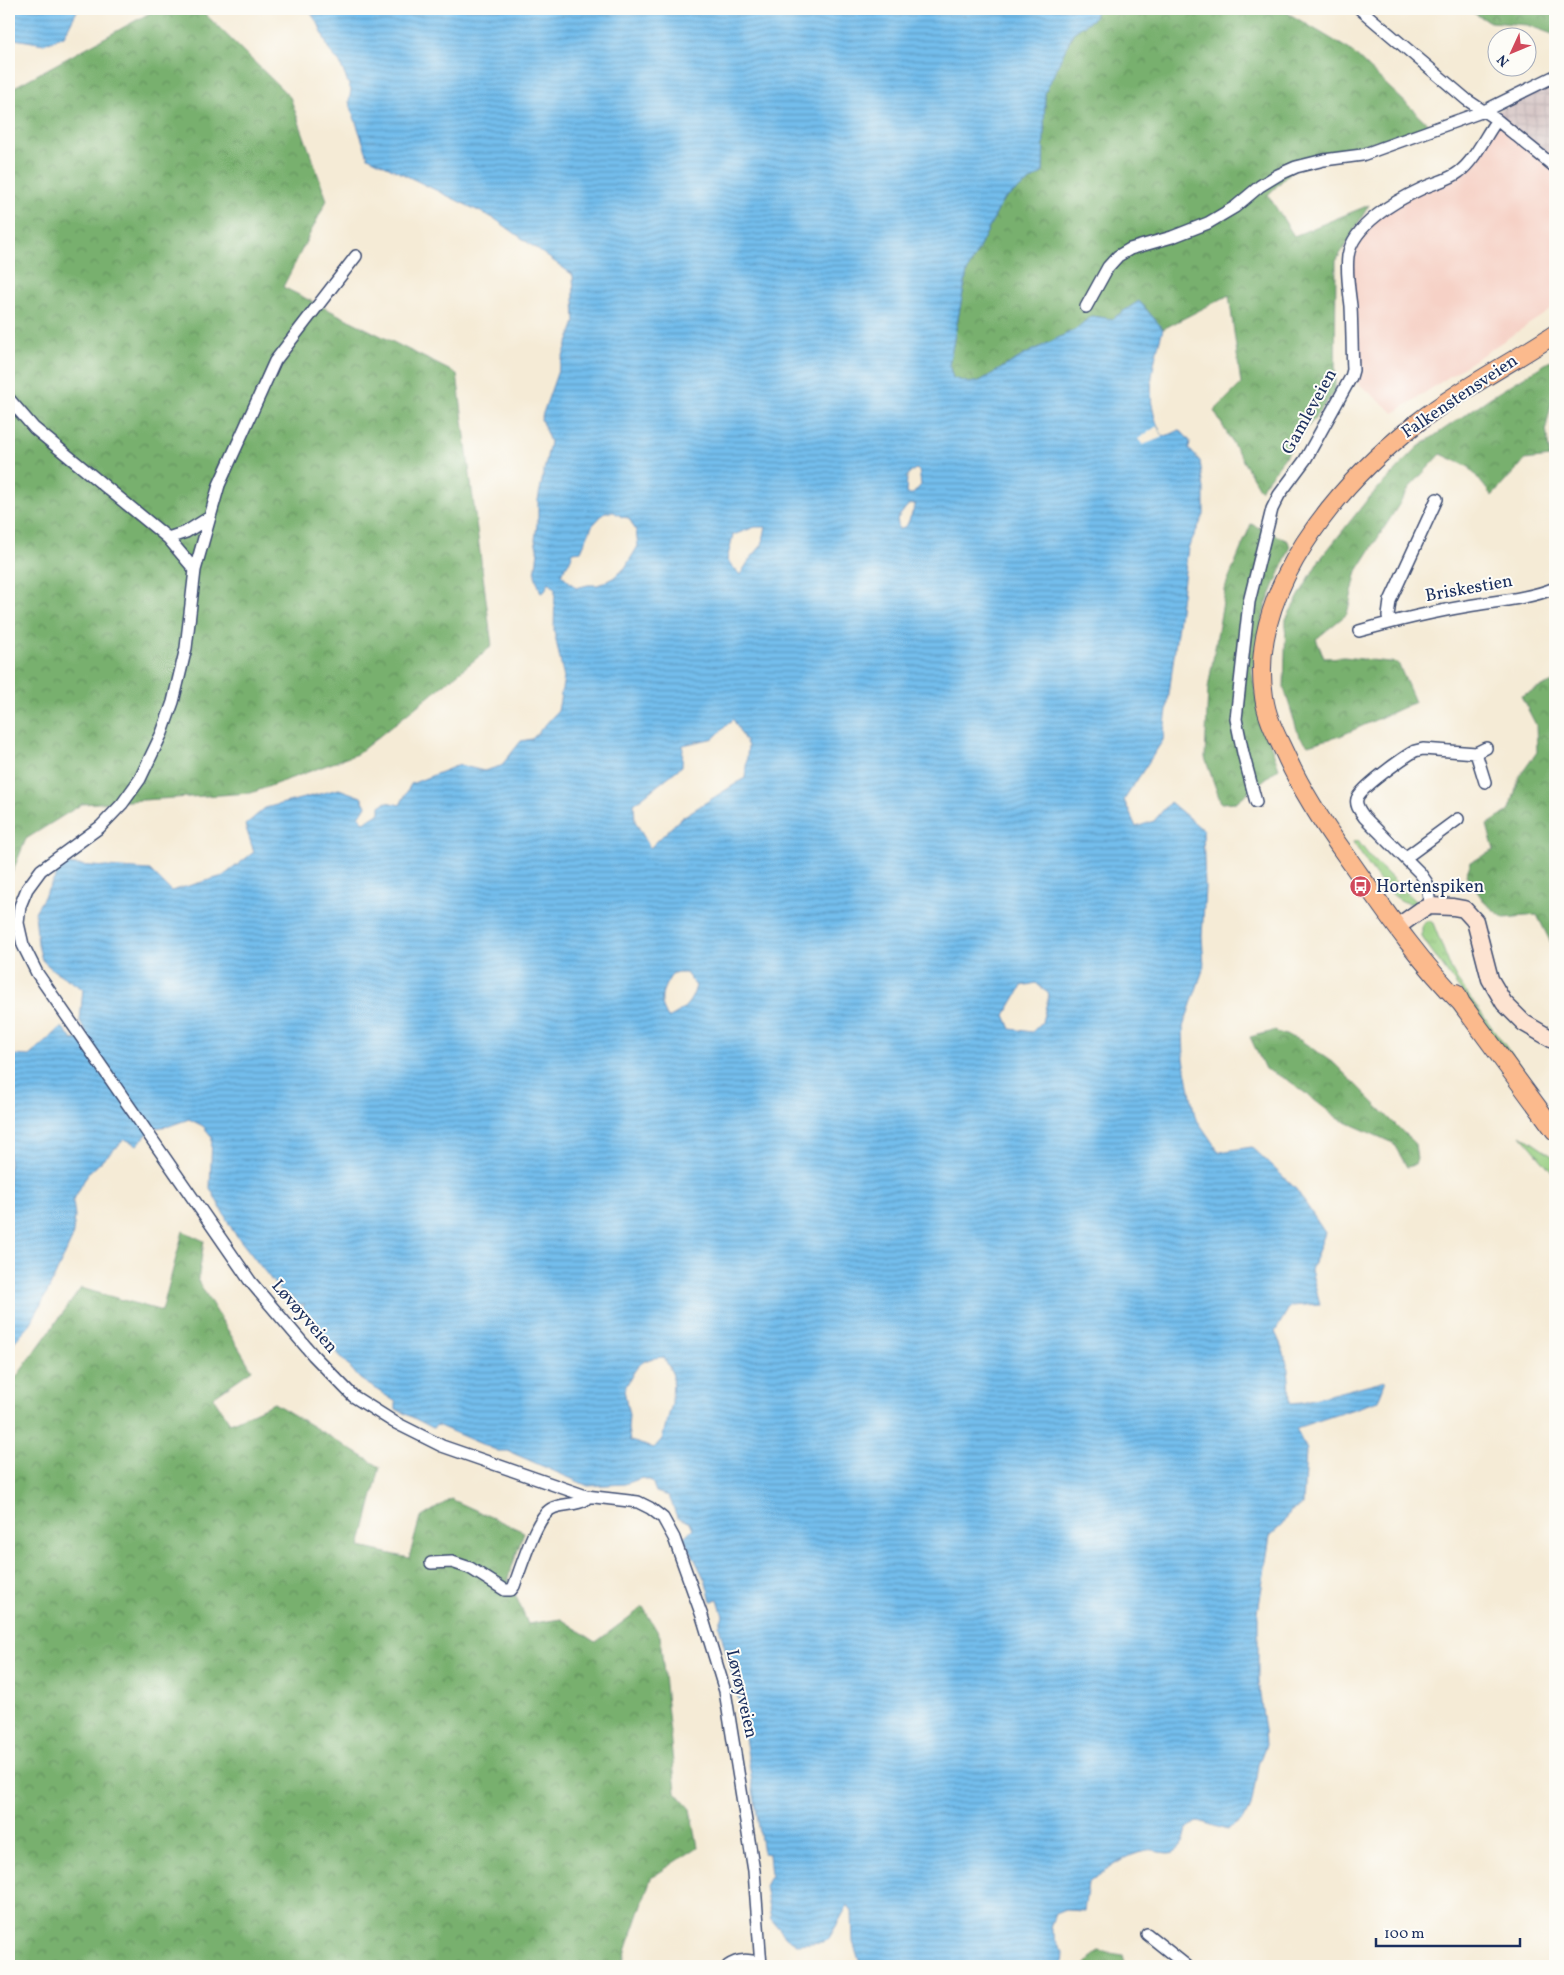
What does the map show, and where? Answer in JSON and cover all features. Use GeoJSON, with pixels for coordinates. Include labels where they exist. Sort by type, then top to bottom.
{"type":"FeatureCollection","features":[{"type":"Feature","properties":{"kind":"main road","name":"Falkenstensveien"},"geometry":{"type":"LineString","coordinates":[[1555,334],[1418,422],[1370,464],[1325,514],[1303,545],[1276,600],[1267,631],[1262,674],[1270,722],[1296,779],[1316,813],[1401,924],[1433,974],[1462,1003],[1555,1131]]}},
{"type":"Feature","properties":{"kind":"street"},"geometry":{"type":"LineString","coordinates":[[1360,9],[1454,90],[1497,120],[1555,167]]}},
{"type":"Feature","properties":{"kind":"street"},"geometry":{"type":"LineString","coordinates":[[1086,307],[1108,266],[1118,256],[1130,249],[1172,237],[1208,223],[1234,207],[1260,186],[1278,175],[1296,167],[1324,160],[1362,155],[1484,111],[1555,76]]}},
{"type":"Feature","properties":{"kind":"street","name":"Gamleveien"},"geometry":{"type":"LineString","coordinates":[[1256,802],[1242,753],[1236,719],[1249,602],[1272,509],[1279,495],[1305,460],[1351,377],[1353,370],[1347,271],[1348,255],[1352,244],[1378,213],[1421,189],[1458,173],[1468,164],[1497,120]]}},
{"type":"Feature","properties":{"kind":"street","name":"Løvøyveien"},"geometry":{"type":"LineString","coordinates":[[356,256],[275,360],[219,485],[195,570],[182,667],[173,702],[162,733],[140,778],[122,804],[100,827],[41,870],[27,889],[20,906],[18,923],[23,945],[37,973],[250,1281],[307,1348],[353,1396],[394,1422],[442,1446],[586,1496],[638,1502],[663,1518],[674,1538],[702,1616],[725,1691],[754,1871],[761,1965]]}},
{"type":"Feature","properties":{"kind":"street"},"geometry":{"type":"LineString","coordinates":[[9,399],[34,428],[168,538],[195,570]]}},
{"type":"Feature","properties":{"kind":"street","name":"Briskestien"},"geometry":{"type":"LineString","coordinates":[[1389,622],[1390,601],[1437,499]]}},
{"type":"Feature","properties":{"kind":"street"},"geometry":{"type":"LineString","coordinates":[[168,538],[186,532],[210,517]]}},
{"type":"Feature","properties":{"kind":"street","name":"Briskestien"},"geometry":{"type":"LineString","coordinates":[[1359,631],[1389,622],[1533,595],[1555,588]]}},
{"type":"Feature","properties":{"kind":"street"},"geometry":{"type":"LineString","coordinates":[[1430,906],[1427,883],[1420,873],[1364,817],[1356,800],[1359,794],[1374,780],[1415,751],[1423,749],[1481,750],[1486,782]]}},
{"type":"Feature","properties":{"kind":"street"},"geometry":{"type":"LineString","coordinates":[[1405,858],[1458,820]]}},
{"type":"Feature","properties":{"kind":"street"},"geometry":{"type":"LineString","coordinates":[[1401,924],[1430,906],[1453,907],[1464,910],[1470,915],[1479,931],[1490,978],[1504,1003],[1524,1023],[1555,1041]]}},
{"type":"Feature","properties":{"kind":"street"},"geometry":{"type":"LineString","coordinates":[[431,1563],[452,1562],[470,1568],[504,1590],[511,1590],[539,1522],[546,1513],[556,1507],[580,1503],[585,1500],[586,1496]]}},
{"type":"Feature","properties":{"kind":"street"},"geometry":{"type":"LineString","coordinates":[[1147,1934],[1187,1966]]}},
{"type":"Feature","properties":{"kind":"street"},"geometry":{"type":"LineString","coordinates":[[728,1966],[736,1961],[749,1960],[761,1965]]}},
{"type":"Feature","properties":{"kind":"shaded area"},"geometry":{"type":"Polygon","coordinates":[[[1555,84],[1555,158],[1495,112],[1555,84]]]}},
{"type":"Feature","properties":{"kind":"shaded area"},"geometry":{"type":"Polygon","coordinates":[[[1495,112],[1555,158],[1555,307],[1394,413],[1359,384],[1353,370],[1348,255],[1378,213],[1458,173],[1475,152],[1495,112]]]}},
{"type":"Feature","properties":{"kind":"green space"},"geometry":{"type":"Polygon","coordinates":[[[157,9],[200,9],[290,97],[327,200],[283,287],[457,374],[492,646],[357,754],[251,793],[82,804],[26,839],[9,880],[9,90],[157,9]]]}},
{"type":"Feature","properties":{"kind":"green space"},"geometry":{"type":"Polygon","coordinates":[[[1096,9],[1281,9],[1350,50],[1430,126],[1344,150],[1296,167],[1268,195],[1294,236],[1369,205],[1336,261],[1335,391],[1260,490],[1214,411],[1241,384],[1229,295],[1163,329],[1139,301],[1112,319],[1091,316],[1076,329],[1024,355],[980,381],[969,383],[953,378],[949,365],[967,272],[1003,200],[1043,172],[1045,93],[1073,33],[1094,18],[1096,9]]]}},
{"type":"Feature","properties":{"kind":"green space"},"geometry":{"type":"Polygon","coordinates":[[[1466,9],[1535,9],[1555,14],[1555,35],[1527,25],[1490,22],[1466,9]]]}},
{"type":"Feature","properties":{"kind":"green space"},"geometry":{"type":"Polygon","coordinates":[[[1555,358],[1555,387],[1546,428],[1550,457],[1525,460],[1492,496],[1469,467],[1441,454],[1410,487],[1357,571],[1347,614],[1316,639],[1324,658],[1344,657],[1398,663],[1415,702],[1340,736],[1308,745],[1299,736],[1284,688],[1286,619],[1318,562],[1367,500],[1418,447],[1491,397],[1555,358]]]}},
{"type":"Feature","properties":{"kind":"green space"},"geometry":{"type":"Polygon","coordinates":[[[1251,524],[1288,541],[1290,548],[1265,608],[1252,671],[1259,713],[1279,768],[1236,802],[1221,803],[1205,758],[1208,688],[1226,585],[1251,524]]]}},
{"type":"Feature","properties":{"kind":"green space"},"geometry":{"type":"Polygon","coordinates":[[[1555,681],[1555,801],[1552,858],[1555,866],[1555,957],[1553,947],[1537,915],[1504,918],[1485,903],[1466,875],[1471,862],[1494,850],[1487,825],[1510,810],[1519,777],[1537,752],[1536,725],[1521,696],[1555,681]]]}},
{"type":"Feature","properties":{"kind":"green space"},"geometry":{"type":"Polygon","coordinates":[[[1358,841],[1371,858],[1417,902],[1408,903],[1390,892],[1365,860],[1353,842],[1358,841]]]}},
{"type":"Feature","properties":{"kind":"green space"},"geometry":{"type":"Polygon","coordinates":[[[1428,920],[1433,923],[1457,980],[1532,1082],[1528,1084],[1422,937],[1422,925],[1428,920]]]}},
{"type":"Feature","properties":{"kind":"green space"},"geometry":{"type":"Polygon","coordinates":[[[1274,1031],[1300,1040],[1336,1065],[1415,1144],[1417,1159],[1415,1165],[1407,1167],[1393,1143],[1339,1119],[1288,1080],[1265,1069],[1250,1037],[1274,1031]]]}},
{"type":"Feature","properties":{"kind":"green space"},"geometry":{"type":"Polygon","coordinates":[[[1521,1135],[1555,1158],[1555,1175],[1521,1135]]]}},
{"type":"Feature","properties":{"kind":"green space"},"geometry":{"type":"Polygon","coordinates":[[[183,1231],[204,1241],[198,1281],[252,1370],[213,1397],[230,1423],[274,1403],[380,1467],[360,1547],[409,1558],[420,1518],[451,1499],[524,1532],[508,1578],[528,1624],[561,1619],[596,1642],[643,1607],[660,1636],[676,1792],[691,1809],[698,1847],[651,1878],[621,1966],[9,1966],[9,1387],[81,1288],[162,1311],[183,1231]]]}},
{"type":"Feature","properties":{"kind":"green space"},"geometry":{"type":"Polygon","coordinates":[[[1098,1951],[1123,1955],[1126,1966],[1084,1966],[1098,1951]]]}},
{"type":"Feature","properties":{"kind":"water"},"geometry":{"type":"Polygon","coordinates":[[[9,9],[78,9],[64,36],[44,44],[9,38],[9,9]]]}},
{"type":"Feature","properties":{"kind":"water"},"geometry":{"type":"Polygon","coordinates":[[[308,9],[1096,9],[1094,18],[1073,33],[1045,93],[1043,172],[1003,200],[967,272],[949,365],[953,378],[969,383],[980,381],[1024,355],[1076,329],[1091,316],[1112,319],[1139,301],[1163,329],[1151,383],[1153,410],[1163,437],[1180,430],[1190,441],[1189,449],[1200,461],[1204,489],[1204,515],[1188,548],[1163,740],[1124,800],[1136,827],[1154,821],[1170,802],[1203,830],[1205,888],[1202,936],[1204,967],[1183,1027],[1184,1059],[1195,1117],[1219,1152],[1252,1147],[1296,1189],[1325,1233],[1311,1270],[1320,1304],[1290,1306],[1275,1332],[1287,1366],[1290,1403],[1302,1402],[1386,1380],[1378,1401],[1296,1428],[1306,1450],[1303,1505],[1289,1512],[1282,1525],[1270,1536],[1258,1612],[1258,1681],[1266,1744],[1258,1765],[1252,1801],[1245,1818],[1227,1830],[1199,1821],[1187,1829],[1183,1843],[1174,1852],[1151,1851],[1131,1855],[1088,1883],[1084,1911],[1065,1910],[1055,1914],[1050,1927],[1054,1938],[1063,1952],[1062,1966],[861,1966],[853,1942],[852,1911],[848,1905],[828,1940],[797,1944],[786,1937],[771,1919],[765,1886],[771,1875],[769,1854],[763,1853],[740,1705],[719,1626],[723,1616],[718,1600],[711,1601],[706,1582],[684,1537],[693,1528],[689,1522],[677,1517],[669,1496],[656,1492],[652,1481],[642,1478],[625,1484],[588,1486],[508,1451],[498,1451],[437,1425],[433,1428],[396,1409],[396,1402],[360,1379],[323,1336],[325,1332],[311,1317],[307,1317],[301,1310],[305,1304],[297,1305],[291,1296],[284,1296],[233,1231],[210,1188],[212,1137],[203,1126],[189,1119],[169,1126],[153,1128],[137,1145],[125,1139],[87,1175],[73,1201],[75,1217],[72,1239],[31,1323],[14,1342],[9,1353],[9,1055],[29,1056],[62,1027],[73,1040],[88,1036],[80,1021],[83,989],[53,970],[42,960],[38,945],[35,912],[63,864],[150,870],[171,891],[223,876],[254,852],[245,825],[265,808],[339,789],[361,797],[366,806],[359,817],[364,822],[380,813],[380,806],[386,802],[400,805],[411,784],[459,765],[484,771],[501,766],[521,741],[532,739],[558,711],[564,678],[554,631],[555,589],[549,582],[544,592],[541,593],[535,575],[538,552],[535,540],[538,500],[550,442],[541,419],[575,322],[573,275],[495,219],[368,157],[349,102],[351,90],[340,63],[329,50],[319,25],[308,9]],[[915,469],[907,476],[906,494],[913,494],[921,485],[919,470],[915,469]],[[916,504],[908,505],[897,519],[899,530],[907,525],[916,504]],[[605,512],[592,526],[581,551],[573,552],[570,561],[561,574],[576,588],[598,585],[613,578],[625,568],[638,546],[636,531],[629,518],[622,517],[614,512],[605,512]],[[755,527],[733,535],[727,560],[740,575],[762,545],[766,527],[755,527]],[[733,719],[714,738],[683,745],[682,766],[634,804],[635,821],[650,848],[681,818],[745,778],[748,746],[733,719]],[[673,973],[666,984],[662,1000],[668,1018],[686,1006],[696,986],[686,973],[673,973]],[[1036,983],[1022,986],[1005,1015],[1011,1029],[1032,1032],[1042,1022],[1049,994],[1036,983]],[[664,1357],[648,1360],[638,1366],[624,1390],[629,1415],[628,1429],[630,1441],[654,1448],[662,1439],[672,1404],[673,1375],[664,1357]]]}},
{"type":"Feature","properties":{"kind":"pier"},"geometry":{"type":"Polygon","coordinates":[[[1157,426],[1163,437],[1143,445],[1138,439],[1157,426]]]}},
{"type":"Feature","properties":{"kind":"place","name":"Hortenspiken"},"geometry":{"type":"Point","coordinates":[1360,887]}}]}
